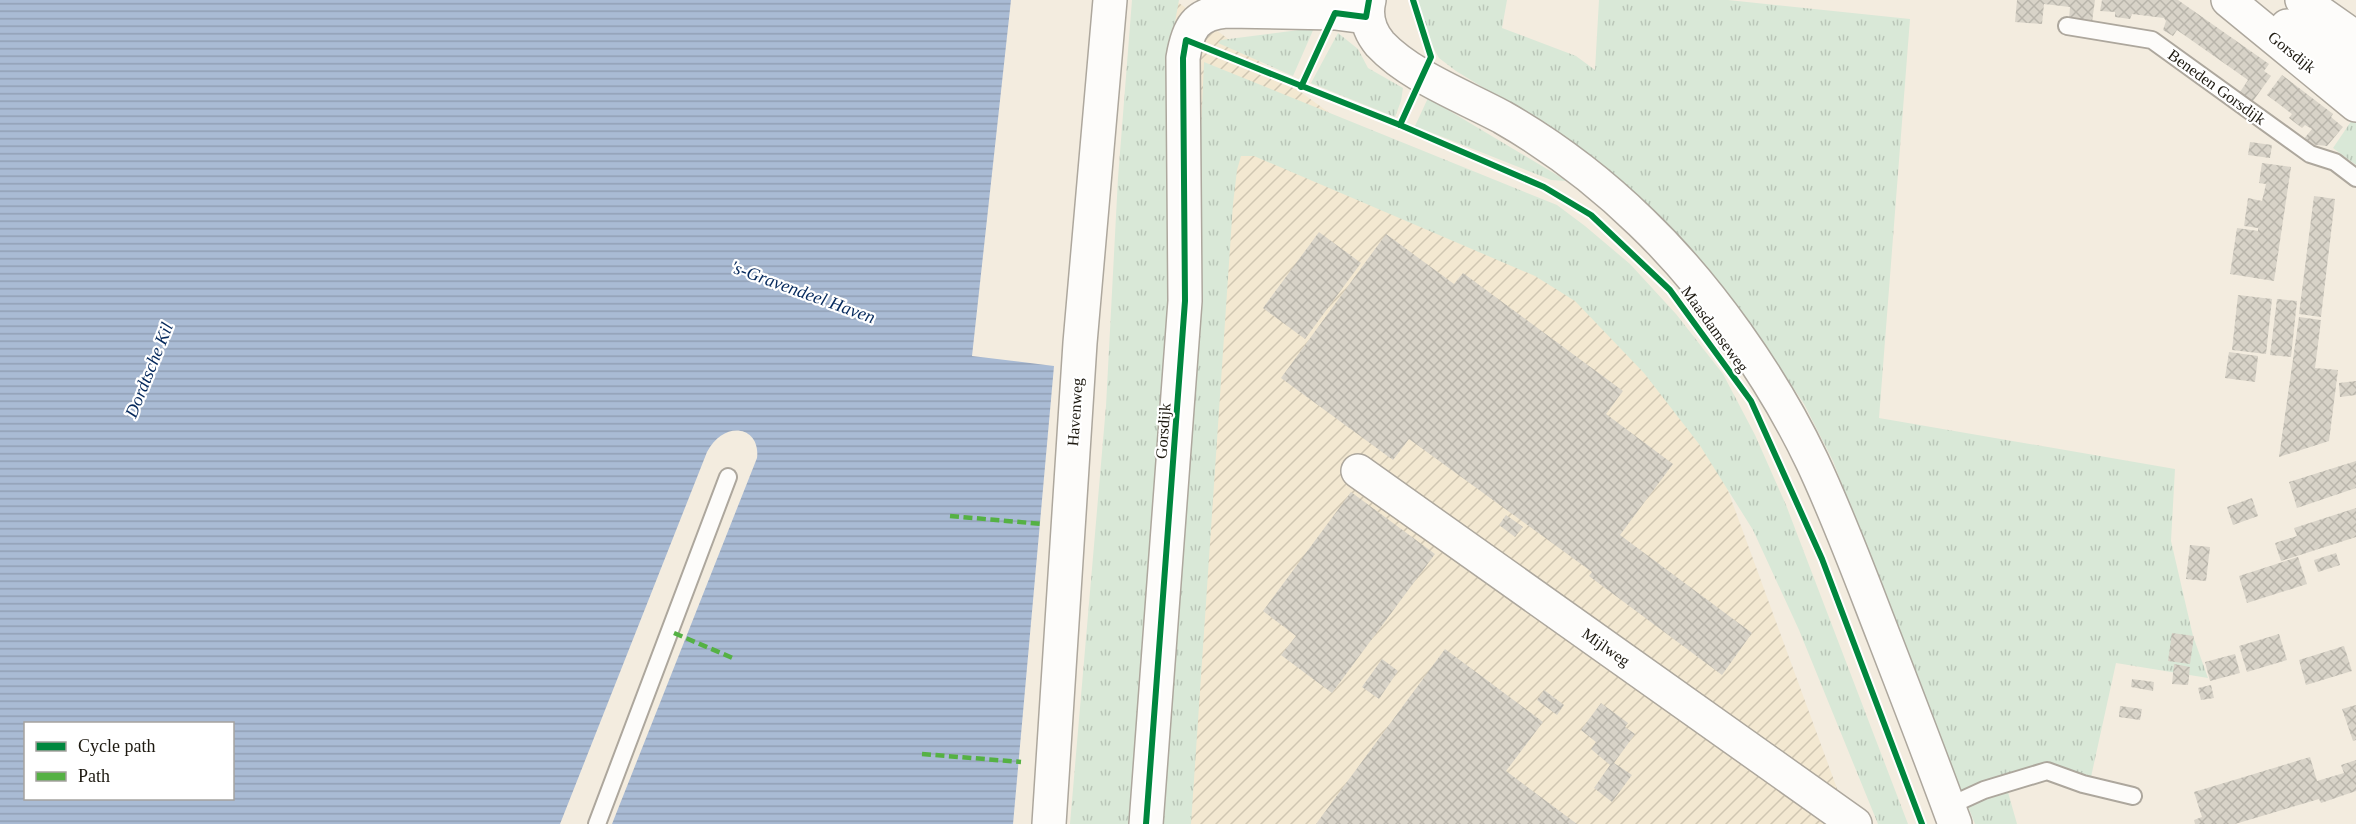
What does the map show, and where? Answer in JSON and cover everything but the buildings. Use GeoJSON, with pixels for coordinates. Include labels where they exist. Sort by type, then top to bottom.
{"type":"FeatureCollection","features":[{"type":"Feature","properties":{"kind":"street","name":"Havenweg"},"geometry":{"type":"LineString","coordinates":[[1049,824],[1079,354],[1110,0]]}},
{"type":"Feature","properties":{"kind":"street","name":"Gorsdijk"},"geometry":{"type":"LineString","coordinates":[[2228,0],[2356,105]]}},
{"type":"Feature","properties":{"kind":"street","name":"Gorsdijk"},"geometry":{"type":"LineString","coordinates":[[2245,0],[2356,68]]}},
{"type":"Feature","properties":{"kind":"street"},"geometry":{"type":"LineString","coordinates":[[2302,0],[2356,38]]}},
{"type":"Feature","properties":{"kind":"street","name":"Gorsdijk"},"geometry":{"type":"LineString","coordinates":[[1146,824],[1185,301],[1183,58],[1186,40],[1201,17],[1210,12],[1226,10],[1314,13],[1367,9]]}},
{"type":"Feature","properties":{"kind":"street","name":"Maasdamseweg"},"geometry":{"type":"LineString","coordinates":[[1367,9],[1378,41],[1392,55],[1505,119],[1554,151],[1641,222],[1712,302],[1780,400],[1812,460],[1850,548],[1952,815]]}},
{"type":"Feature","properties":{"kind":"street","name":"Mijlweg"},"geometry":{"type":"LineString","coordinates":[[1358,471],[1855,824]]}},
{"type":"Feature","properties":{"kind":"lane","name":"Beneden Gorsdijk"},"geometry":{"type":"LineString","coordinates":[[2067,26],[2152,40],[2310,154],[2335,162],[2356,178]]}},
{"type":"Feature","properties":{"kind":"lane"},"geometry":{"type":"LineString","coordinates":[[597,824],[729,477]]}},
{"type":"Feature","properties":{"kind":"lane"},"geometry":{"type":"LineString","coordinates":[[1952,815],[1984,790],[2047,771],[2083,784],[2133,796]]}},
{"type":"Feature","properties":{"kind":"shaded area"},"geometry":{"type":"Polygon","coordinates":[[[1175,0],[1685,373],[1850,824],[1122,824],[1175,0]]]}},
{"type":"Feature","properties":{"kind":"green space"},"geometry":{"type":"Polygon","coordinates":[[[1132,0],[1179,0],[1173,33],[1177,165],[1140,824],[1070,824],[1106,406],[1118,178],[1132,0]]]}},
{"type":"Feature","properties":{"kind":"green space"},"geometry":{"type":"Polygon","coordinates":[[[1415,0],[1507,0],[1502,28],[1576,56],[1595,70],[1599,0],[1728,0],[1910,19],[1879,418],[2175,469],[2171,541],[2193,636],[2208,678],[2116,663],[2091,777],[2004,778],[2017,824],[1975,824],[1896,628],[1833,461],[1804,404],[1766,347],[1708,270],[1661,218],[1604,167],[1543,124],[1456,71],[1439,58],[1420,24],[1415,0]]]}},
{"type":"Feature","properties":{"kind":"green space"},"geometry":{"type":"Polygon","coordinates":[[[1314,28],[1293,76],[1218,43],[1221,40],[1314,28]]]}},
{"type":"Feature","properties":{"kind":"green space"},"geometry":{"type":"Polygon","coordinates":[[[1338,33],[1358,49],[1368,68],[1403,88],[1395,117],[1311,83],[1338,33]]]}},
{"type":"Feature","properties":{"kind":"green space"},"geometry":{"type":"Polygon","coordinates":[[[1204,62],[1557,205],[1630,264],[1676,314],[1723,374],[1755,435],[1786,505],[1908,824],[1878,824],[1799,630],[1753,530],[1699,444],[1644,373],[1575,301],[1535,276],[1254,156],[1241,156],[1233,204],[1191,824],[1160,824],[1196,242],[1204,62]]]}},
{"type":"Feature","properties":{"kind":"green space"},"geometry":{"type":"Polygon","coordinates":[[[1428,98],[1567,181],[1551,180],[1415,126],[1428,98]]]}},
{"type":"Feature","properties":{"kind":"green space"},"geometry":{"type":"Polygon","coordinates":[[[2352,120],[2356,122],[2356,165],[2333,148],[2352,120]]]}},
{"type":"Feature","properties":{"kind":"water"},"geometry":{"type":"Polygon","coordinates":[[[0,0],[1011,0],[972,356],[1054,366],[1013,824],[612,824],[757,458],[757,447],[753,439],[747,433],[731,431],[714,441],[707,452],[560,824],[0,824],[0,0]]]}},
{"type":"Feature","properties":{"kind":"marked path"},"geometry":{"type":"LineString","coordinates":[[950,516],[1042,524]]}},
{"type":"Feature","properties":{"kind":"marked path"},"geometry":{"type":"LineString","coordinates":[[674,633],[735,659]]}},
{"type":"Feature","properties":{"kind":"marked path"},"geometry":{"type":"LineString","coordinates":[[922,754],[1021,762]]}},
{"type":"Feature","properties":{"kind":"cycle path"},"geometry":{"type":"LineString","coordinates":[[1301,87],[1335,13],[1366,17],[1369,0]]}},
{"type":"Feature","properties":{"kind":"cycle path"},"geometry":{"type":"LineString","coordinates":[[1400,125],[1431,57],[1413,0]]}},
{"type":"Feature","properties":{"kind":"cycle path"},"geometry":{"type":"LineString","coordinates":[[1146,824],[1185,301],[1183,58],[1186,40],[1400,125],[1544,187],[1591,215],[1670,290],[1751,401],[1822,559],[1922,824]]}},
{"type":"Feature","properties":{"kind":"water label","name":"'s-Gravendeel Haven"},"geometry":{"type":"Point","coordinates":[803,292]}},
{"type":"Feature","properties":{"kind":"water label","name":"Dordtsche Kil"},"geometry":{"type":"Point","coordinates":[149,370]}}]}
